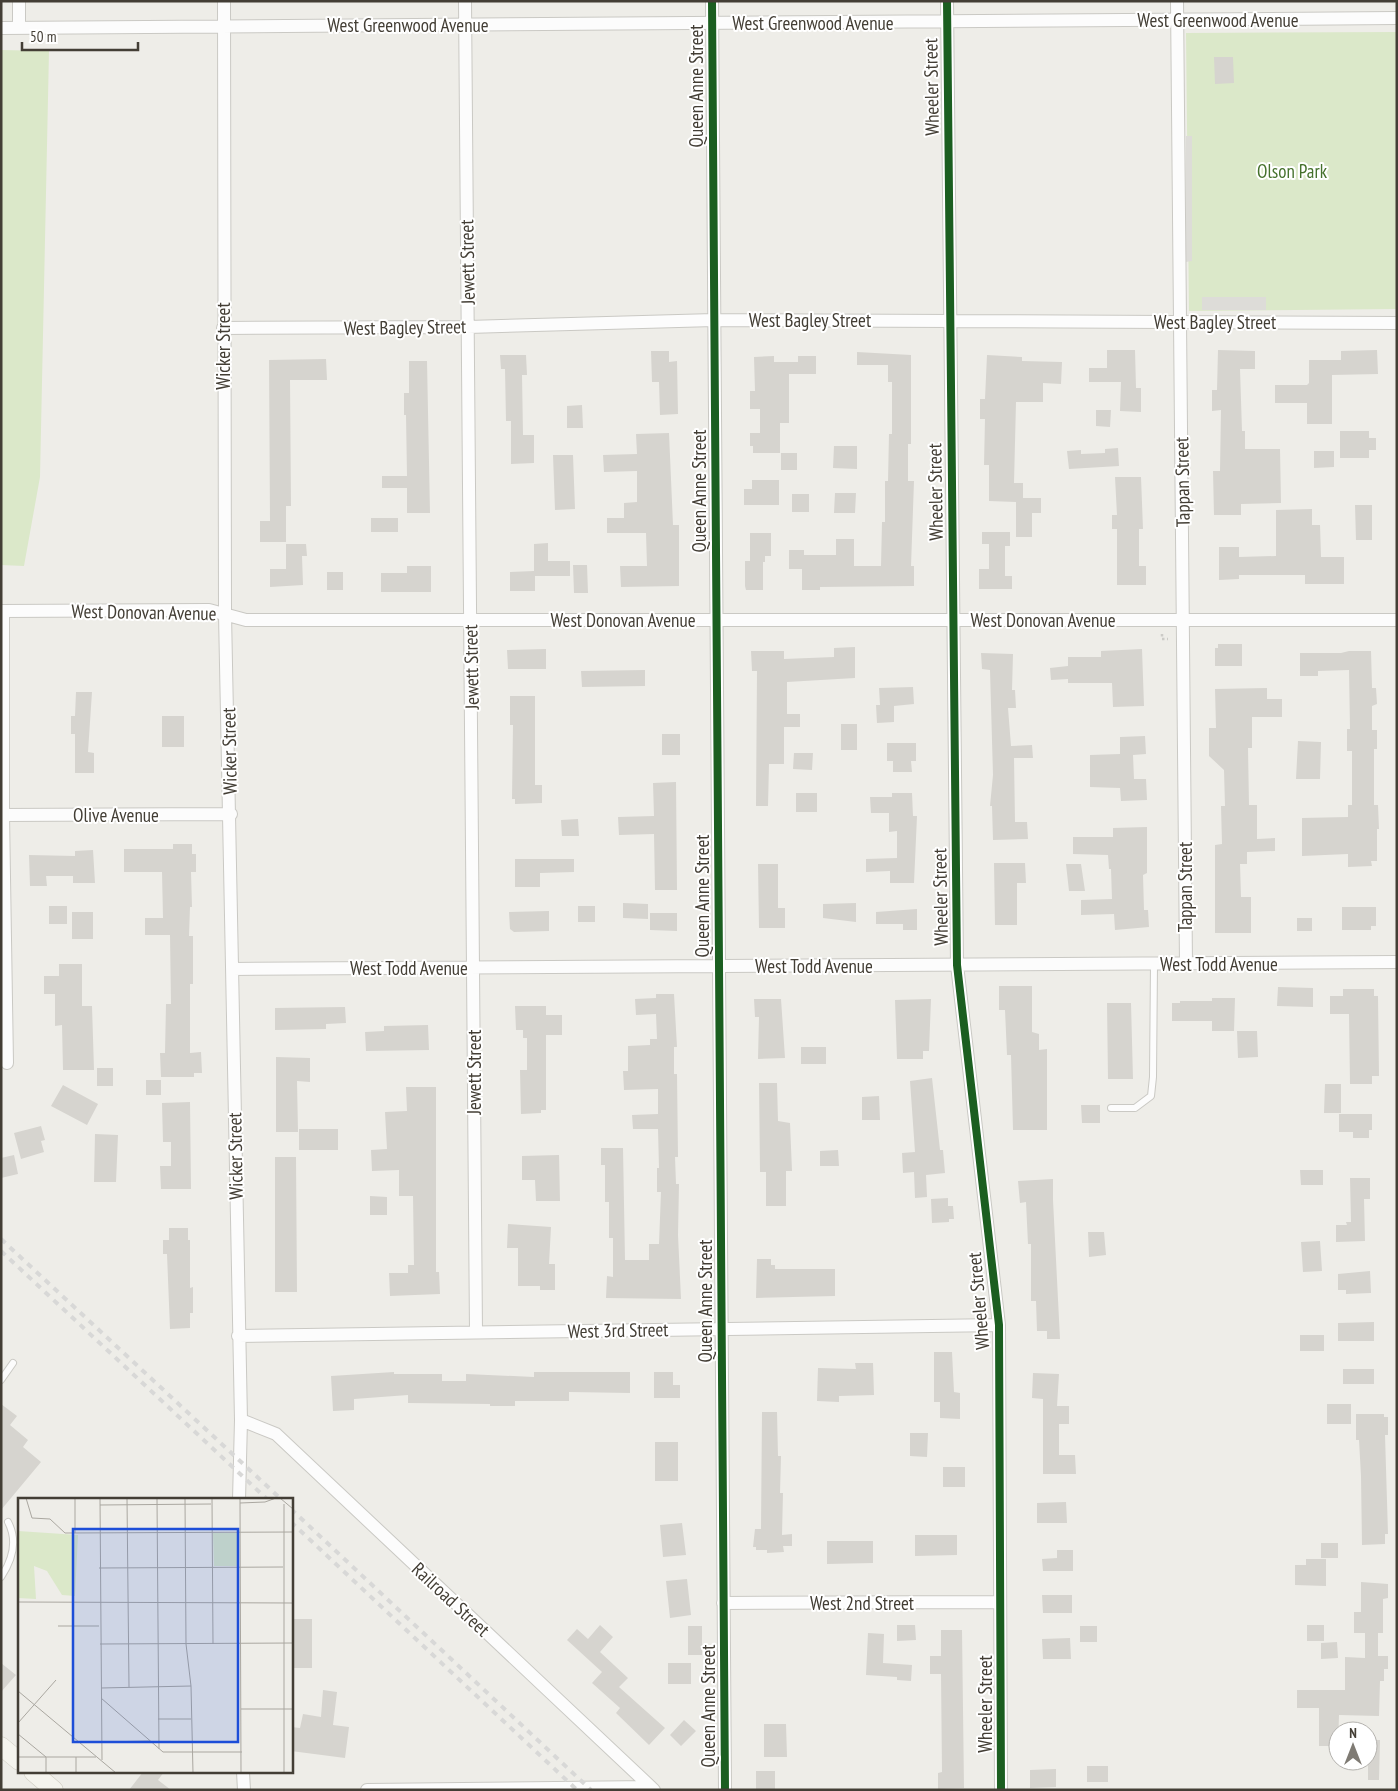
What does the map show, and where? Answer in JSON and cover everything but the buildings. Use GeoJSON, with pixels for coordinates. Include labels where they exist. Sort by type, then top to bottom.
{"type":"FeatureCollection","features":[{"type":"Feature","properties":{"kind":"main road"},"geometry":{"type":"LineString","coordinates":[[1,1746],[18,1760]]}},
{"type":"Feature","properties":{"kind":"main road"},"geometry":{"type":"LineString","coordinates":[[35,1774],[54,1790]]}},
{"type":"Feature","properties":{"kind":"street"},"geometry":{"type":"LineString","coordinates":[[19,1],[19,28]]}},
{"type":"Feature","properties":{"kind":"street","name":"Wicker Street"},"geometry":{"type":"LineString","coordinates":[[224,1],[223,328],[225,614],[241,1420],[240,1498]]}},
{"type":"Feature","properties":{"kind":"street","name":"Jewett Street"},"geometry":{"type":"LineString","coordinates":[[465,1],[476,1332]]}},
{"type":"Feature","properties":{"kind":"street","name":"Queen Anne Street"},"geometry":{"type":"LineString","coordinates":[[712,1],[725,1790]]}},
{"type":"Feature","properties":{"kind":"street","name":"Wheeler Street"},"geometry":{"type":"LineString","coordinates":[[947,1],[956,965],[999,1324],[1001,1790]]}},
{"type":"Feature","properties":{"kind":"street","name":"Tappan Street"},"geometry":{"type":"LineString","coordinates":[[1177,1],[1186,964]]}},
{"type":"Feature","properties":{"kind":"street","name":"West Greenwood Avenue"},"geometry":{"type":"LineString","coordinates":[[1,28],[1397,18]]}},
{"type":"Feature","properties":{"kind":"street","name":"West Bagley Street"},"geometry":{"type":"LineString","coordinates":[[223,328],[468,327],[714,320],[1397,323]]}},
{"type":"Feature","properties":{"kind":"street","name":"West Donovan Avenue"},"geometry":{"type":"LineString","coordinates":[[2,611],[209,610],[246,620],[1397,620]]}},
{"type":"Feature","properties":{"kind":"street"},"geometry":{"type":"LineString","coordinates":[[2,611],[4,1048],[7,1063]]}},
{"type":"Feature","properties":{"kind":"street","name":"Olive Avenue"},"geometry":{"type":"LineString","coordinates":[[2,815],[230,814]]}},
{"type":"Feature","properties":{"kind":"street","name":"West Todd Avenue"},"geometry":{"type":"LineString","coordinates":[[232,969],[1397,962]]}},
{"type":"Feature","properties":{"kind":"street","name":"West 3rd Street"},"geometry":{"type":"LineString","coordinates":[[238,1336],[999,1324]]}},
{"type":"Feature","properties":{"kind":"street","name":"Railroad Street"},"geometry":{"type":"LineString","coordinates":[[241,1420],[276,1434],[652,1789]]}},
{"type":"Feature","properties":{"kind":"street","name":"West 2nd Street"},"geometry":{"type":"LineString","coordinates":[[723,1603],[1000,1602]]}},
{"type":"Feature","properties":{"kind":"street"},"geometry":{"type":"LineString","coordinates":[[243,1774],[244,1790]]}},
{"type":"Feature","properties":{"kind":"street"},"geometry":{"type":"LineString","coordinates":[[367,1790],[652,1789]]}},
{"type":"Feature","properties":{"kind":"lane"},"geometry":{"type":"LineString","coordinates":[[1110,1108],[1135,1108],[1151,1096],[1153,1077],[1154,964]]}},
{"type":"Feature","properties":{"kind":"lane"},"geometry":{"type":"LineString","coordinates":[[1,1380],[13,1363]]}},
{"type":"Feature","properties":{"kind":"lane"},"geometry":{"type":"LineString","coordinates":[[1,1577],[13,1552],[14,1535],[8,1522]]}},
{"type":"Feature","properties":{"kind":"green space","name":"Olson Park"},"geometry":{"type":"Polygon","coordinates":[[[1397,32],[1397,309],[1189,311],[1186,33],[1397,32]]]}},
{"type":"Feature","properties":{"kind":"green space"},"geometry":{"type":"Polygon","coordinates":[[[1,50],[49,51],[40,477],[24,566],[1,565],[1,50]]]}},
{"type":"Feature","properties":{"kind":"shaded area"},"geometry":{"type":"Polygon","coordinates":[[[1186,136],[1192,136],[1192,261],[1186,262],[1186,136]]]}},
{"type":"Feature","properties":{"kind":"shaded area"},"geometry":{"type":"Polygon","coordinates":[[[1202,297],[1266,297],[1266,310],[1202,310],[1202,297]]]}},
{"type":"Feature","properties":{"kind":"railway"},"geometry":{"type":"LineString","coordinates":[[1,1239],[280,1498]]}},
{"type":"Feature","properties":{"kind":"railway"},"geometry":{"type":"LineString","coordinates":[[1,1251],[266,1498]]}},
{"type":"Feature","properties":{"kind":"railway"},"geometry":{"type":"LineString","coordinates":[[292,1510],[591,1790]]}},
{"type":"Feature","properties":{"kind":"railway"},"geometry":{"type":"LineString","coordinates":[[292,1523],[577,1790]]}},
{"type":"Feature","properties":{"kind":"cycle path"},"geometry":{"type":"LineString","coordinates":[[712,1],[725,1790]]}},
{"type":"Feature","properties":{"kind":"cycle path"},"geometry":{"type":"LineString","coordinates":[[947,1],[957,965],[999,1325],[1001,1790]]}}]}
